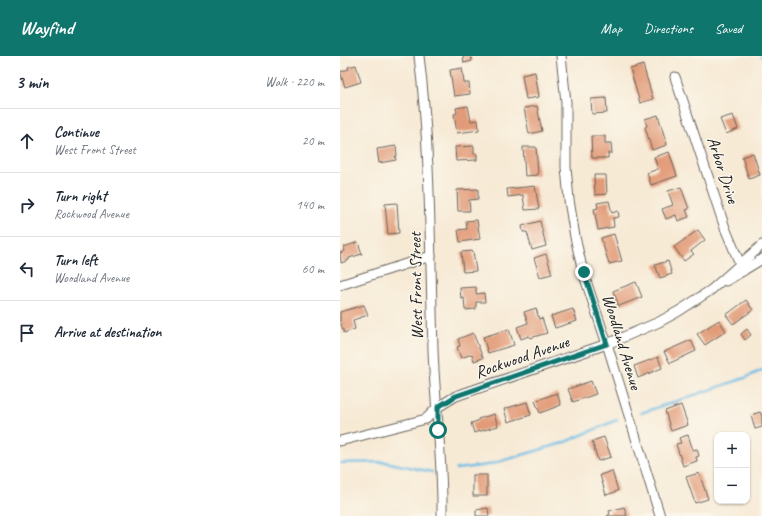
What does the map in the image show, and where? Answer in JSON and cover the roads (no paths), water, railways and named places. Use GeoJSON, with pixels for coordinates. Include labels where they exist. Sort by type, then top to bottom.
{"type":"FeatureCollection","features":[{"type":"Feature","properties":{"kind":"street","name":"West Front Street"},"geometry":{"type":"LineString","coordinates":[[419,56],[427,146],[434,359],[438,407],[442,516]]}},
{"type":"Feature","properties":{"kind":"street","name":"Woodland Avenue"},"geometry":{"type":"LineString","coordinates":[[561,56],[566,102],[566,167],[568,200],[575,237],[584,272],[660,516]]}},
{"type":"Feature","properties":{"kind":"street","name":"Arbor Drive"},"geometry":{"type":"LineString","coordinates":[[675,76],[725,228],[742,267]]}},
{"type":"Feature","properties":{"kind":"street","name":"Rockwood Avenue"},"geometry":{"type":"LineString","coordinates":[[340,441],[426,419],[438,407],[456,396],[629,336],[679,312],[742,267],[762,245]]}},
{"type":"Feature","properties":{"kind":"street"},"geometry":{"type":"LineString","coordinates":[[340,285],[431,256]]}},
{"type":"Feature","properties":{"kind":"street","name":"Rockwood Avenue"},"geometry":{"type":"LineString","coordinates":[[742,267],[762,259]]}},
{"type":"Feature","properties":{"kind":"waterway"},"geometry":{"type":"LineString","coordinates":[[641,413],[745,378],[762,370]]}},
{"type":"Feature","properties":{"kind":"waterway"},"geometry":{"type":"LineString","coordinates":[[456,469],[488,465],[563,443],[617,420]]}},
{"type":"Feature","properties":{"kind":"waterway"},"geometry":{"type":"LineString","coordinates":[[340,463],[385,462],[432,472]]}}]}
